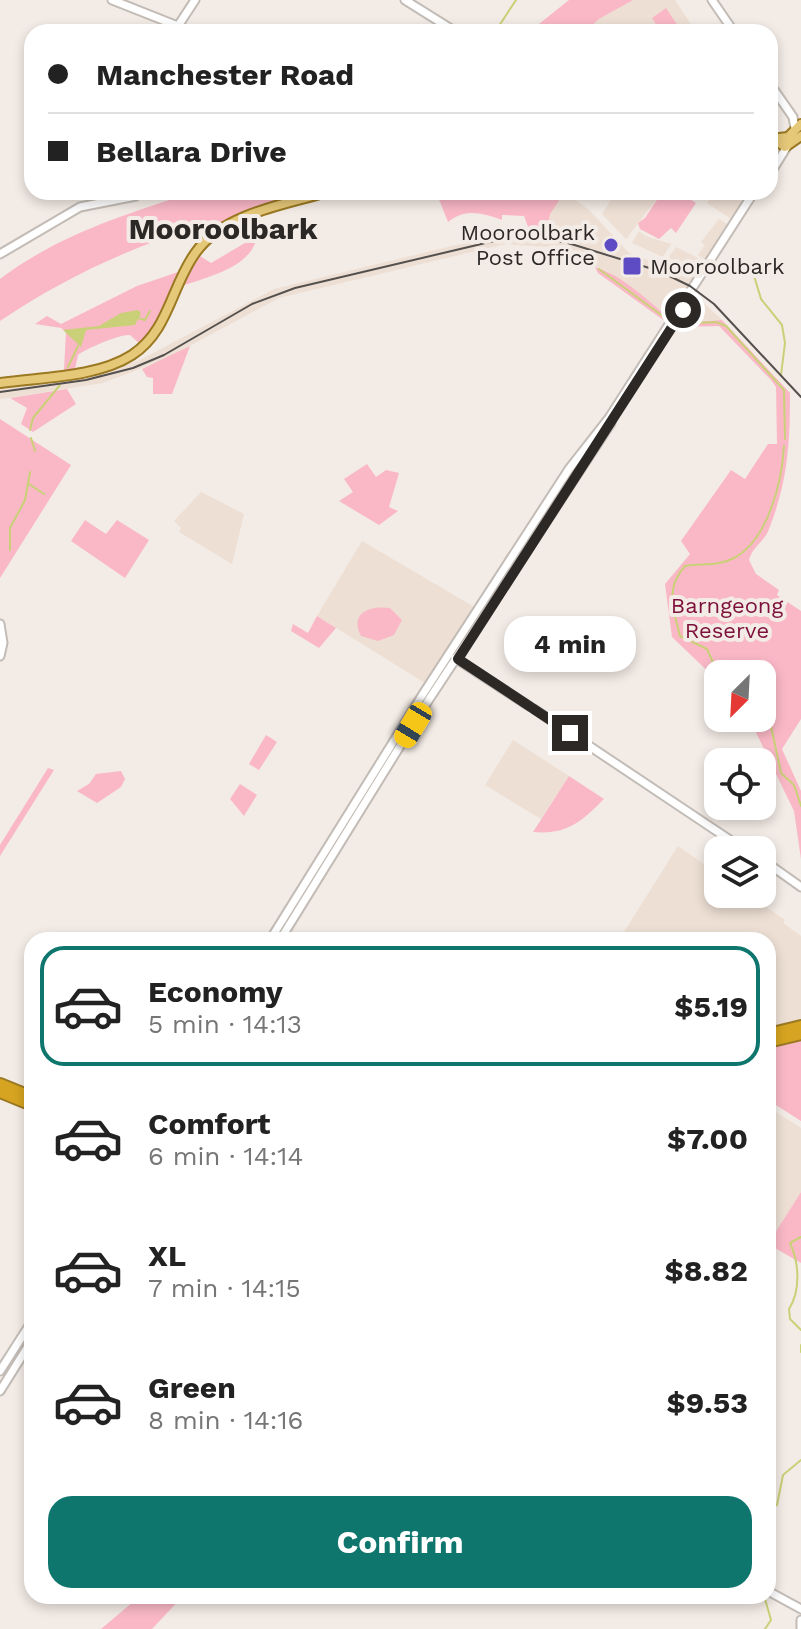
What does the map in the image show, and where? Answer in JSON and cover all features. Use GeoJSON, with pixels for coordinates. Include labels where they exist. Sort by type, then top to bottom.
{"type":"FeatureCollection","features":[{"type":"Feature","properties":{"kind":"highway"},"geometry":{"type":"LineString","coordinates":[[776,1032],[801,1026]]}},
{"type":"Feature","properties":{"kind":"highway"},"geometry":{"type":"LineString","coordinates":[[776,1040],[801,1034]]}},
{"type":"Feature","properties":{"kind":"highway"},"geometry":{"type":"LineString","coordinates":[[0,1084],[24,1094]]}},
{"type":"Feature","properties":{"kind":"highway"},"geometry":{"type":"LineString","coordinates":[[0,1092],[24,1102]]}},
{"type":"Feature","properties":{"kind":"main road"},"geometry":{"type":"LineString","coordinates":[[112,0],[173,24]]}},
{"type":"Feature","properties":{"kind":"main road"},"geometry":{"type":"LineString","coordinates":[[179,24],[195,0]]}},
{"type":"Feature","properties":{"kind":"main road"},"geometry":{"type":"LineString","coordinates":[[405,0],[443,24]]}},
{"type":"Feature","properties":{"kind":"main road"},"geometry":{"type":"LineString","coordinates":[[712,0],[728,24]]}},
{"type":"Feature","properties":{"kind":"main road"},"geometry":{"type":"LineString","coordinates":[[778,95],[799,130],[779,142]]}},
{"type":"Feature","properties":{"kind":"main road"},"geometry":{"type":"LineString","coordinates":[[0,254],[80,207],[108,200]]}},
{"type":"Feature","properties":{"kind":"main road"},"geometry":{"type":"LineString","coordinates":[[0,383],[103,367],[132,355],[156,332],[192,258],[208,239],[245,219],[303,200]]}},
{"type":"Feature","properties":{"kind":"main road"},"geometry":{"type":"LineString","coordinates":[[276,932],[298,903],[380,771],[751,200]]}},
{"type":"Feature","properties":{"kind":"main road"},"geometry":{"type":"LineString","coordinates":[[0,624],[0,656]]}},
{"type":"Feature","properties":{"kind":"main road"},"geometry":{"type":"LineString","coordinates":[[454,657],[724,836]]}},
{"type":"Feature","properties":{"kind":"main road"},"geometry":{"type":"LineString","coordinates":[[776,871],[801,887]]}},
{"type":"Feature","properties":{"kind":"main road"},"geometry":{"type":"LineString","coordinates":[[284,932],[298,903]]}},
{"type":"Feature","properties":{"kind":"main road"},"geometry":{"type":"LineString","coordinates":[[0,1371],[24,1334]]}},
{"type":"Feature","properties":{"kind":"main road"},"geometry":{"type":"LineString","coordinates":[[0,1391],[24,1353]]}},
{"type":"Feature","properties":{"kind":"main road"},"geometry":{"type":"LineString","coordinates":[[776,1595],[801,1609]]}},
{"type":"Feature","properties":{"kind":"main road"},"geometry":{"type":"LineString","coordinates":[[801,1620],[801,1629]]}},
{"type":"Feature","properties":{"kind":"shaded area"},"geometry":{"type":"Polygon","coordinates":[[[633,0],[675,0],[691,24],[594,24],[633,0]]]}},
{"type":"Feature","properties":{"kind":"shaded area"},"geometry":{"type":"Polygon","coordinates":[[[560,200],[576,200],[629,253],[694,278],[669,318],[606,270],[564,257],[559,248],[505,244],[279,298],[165,359],[103,383],[0,399],[0,387],[102,372],[140,360],[274,289],[456,245],[530,232],[547,235],[550,214],[560,200]]]}},
{"type":"Feature","properties":{"kind":"shaded area"},"geometry":{"type":"Polygon","coordinates":[[[611,200],[656,200],[626,239],[602,214],[611,200]]]}},
{"type":"Feature","properties":{"kind":"shaded area"},"geometry":{"type":"Polygon","coordinates":[[[709,200],[744,200],[731,219],[707,203],[709,200]]]}},
{"type":"Feature","properties":{"kind":"shaded area"},"geometry":{"type":"Polygon","coordinates":[[[719,219],[727,224],[705,260],[698,255],[705,245],[701,242],[719,219]]]}},
{"type":"Feature","properties":{"kind":"shaded area"},"geometry":{"type":"Polygon","coordinates":[[[639,231],[671,244],[663,257],[632,243],[639,231]]]}},
{"type":"Feature","properties":{"kind":"shaded area"},"geometry":{"type":"Polygon","coordinates":[[[676,247],[704,261],[699,271],[668,258],[676,247]]]}},
{"type":"Feature","properties":{"kind":"shaded area"},"geometry":{"type":"Polygon","coordinates":[[[697,298],[722,320],[693,322],[683,316],[697,298]]]}},
{"type":"Feature","properties":{"kind":"shaded area"},"geometry":{"type":"Polygon","coordinates":[[[138,310],[141,313],[135,325],[86,330],[81,347],[63,330],[99,326],[121,313],[138,310]]]}},
{"type":"Feature","properties":{"kind":"shaded area"},"geometry":{"type":"Polygon","coordinates":[[[201,492],[244,514],[232,564],[179,532],[181,528],[174,521],[201,492]]]}},
{"type":"Feature","properties":{"kind":"shaded area"},"geometry":{"type":"Polygon","coordinates":[[[362,541],[476,608],[425,683],[317,616],[362,541]]]}},
{"type":"Feature","properties":{"kind":"shaded area"},"geometry":{"type":"Polygon","coordinates":[[[513,740],[569,776],[541,819],[485,785],[513,740]]]}},
{"type":"Feature","properties":{"kind":"shaded area"},"geometry":{"type":"Polygon","coordinates":[[[678,846],[704,864],[704,908],[767,908],[801,936],[801,1019],[776,1025],[776,932],[624,932],[678,846]]]}},
{"type":"Feature","properties":{"kind":"shaded area"},"geometry":{"type":"Polygon","coordinates":[[[776,1112],[801,1128],[801,1192],[776,1231],[776,1112]]]}},
{"type":"Feature","properties":{"kind":"green space"},"geometry":{"type":"Polygon","coordinates":[[[569,0],[633,0],[594,24],[539,24],[569,0]]]}},
{"type":"Feature","properties":{"kind":"green space"},"geometry":{"type":"Polygon","coordinates":[[[666,8],[677,24],[656,24],[652,18],[666,8]]]}},
{"type":"Feature","properties":{"kind":"green space"},"geometry":{"type":"Polygon","coordinates":[[[170,200],[293,200],[204,239],[188,229],[138,248],[68,280],[0,321],[0,279],[69,238],[170,200]]]}},
{"type":"Feature","properties":{"kind":"green space"},"geometry":{"type":"Polygon","coordinates":[[[439,200],[560,200],[550,214],[547,235],[530,232],[524,216],[502,215],[502,220],[468,213],[448,222],[439,200]]]}},
{"type":"Feature","properties":{"kind":"green space"},"geometry":{"type":"Polygon","coordinates":[[[657,200],[691,200],[696,203],[676,233],[671,228],[659,239],[640,229],[638,223],[657,200]]]}},
{"type":"Feature","properties":{"kind":"green space"},"geometry":{"type":"Polygon","coordinates":[[[257,236],[253,247],[238,263],[182,286],[200,256],[211,263],[257,236]]]}},
{"type":"Feature","properties":{"kind":"green space"},"geometry":{"type":"Polygon","coordinates":[[[595,267],[624,282],[669,318],[666,322],[598,273],[595,267]]]}},
{"type":"Feature","properties":{"kind":"green space"},"geometry":{"type":"Polygon","coordinates":[[[181,271],[158,322],[140,344],[130,335],[103,342],[78,355],[75,369],[64,370],[66,332],[61,328],[35,324],[47,316],[61,324],[137,286],[181,271]]]}},
{"type":"Feature","properties":{"kind":"green space","name":"Barngeong Reserve"},"geometry":{"type":"Polygon","coordinates":[[[683,316],[694,322],[722,320],[790,393],[788,445],[780,495],[767,533],[749,560],[756,574],[779,590],[777,595],[801,611],[801,719],[782,749],[801,791],[801,859],[794,811],[776,774],[776,748],[764,748],[756,732],[776,732],[776,660],[704,660],[704,668],[672,637],[665,584],[690,554],[681,541],[731,470],[745,479],[768,444],[777,444],[776,387],[719,326],[676,327],[683,316]]]}},
{"type":"Feature","properties":{"kind":"green space"},"geometry":{"type":"Polygon","coordinates":[[[190,346],[172,394],[153,394],[153,378],[147,377],[142,369],[190,346]]]}},
{"type":"Feature","properties":{"kind":"green space"},"geometry":{"type":"Polygon","coordinates":[[[67,389],[76,404],[33,432],[21,424],[27,408],[10,398],[67,389]]]}},
{"type":"Feature","properties":{"kind":"green space"},"geometry":{"type":"Polygon","coordinates":[[[0,419],[71,465],[0,578],[0,419]]]}},
{"type":"Feature","properties":{"kind":"green space"},"geometry":{"type":"Polygon","coordinates":[[[367,464],[376,477],[386,470],[399,473],[389,507],[398,511],[379,525],[339,501],[353,492],[344,479],[367,464]]]}},
{"type":"Feature","properties":{"kind":"green space"},"geometry":{"type":"Polygon","coordinates":[[[85,520],[106,534],[117,520],[149,540],[125,578],[71,541],[85,520]]]}},
{"type":"Feature","properties":{"kind":"green space"},"geometry":{"type":"Polygon","coordinates":[[[390,608],[402,620],[394,635],[378,641],[361,636],[358,622],[364,612],[390,608]]]}},
{"type":"Feature","properties":{"kind":"green space"},"geometry":{"type":"Polygon","coordinates":[[[317,616],[336,628],[319,648],[291,631],[293,624],[308,633],[317,616]]]}},
{"type":"Feature","properties":{"kind":"green space"},"geometry":{"type":"Polygon","coordinates":[[[266,735],[277,742],[259,770],[249,764],[266,735]]]}},
{"type":"Feature","properties":{"kind":"green space"},"geometry":{"type":"Polygon","coordinates":[[[48,768],[54,770],[0,856],[0,845],[48,768]]]}},
{"type":"Feature","properties":{"kind":"green space"},"geometry":{"type":"Polygon","coordinates":[[[121,771],[125,779],[121,787],[97,803],[77,791],[89,784],[96,774],[121,771]]]}},
{"type":"Feature","properties":{"kind":"green space"},"geometry":{"type":"Polygon","coordinates":[[[569,776],[604,799],[573,825],[555,831],[533,832],[569,776]]]}},
{"type":"Feature","properties":{"kind":"green space"},"geometry":{"type":"Polygon","coordinates":[[[240,784],[257,795],[244,816],[230,799],[240,784]]]}},
{"type":"Feature","properties":{"kind":"green space"},"geometry":{"type":"Polygon","coordinates":[[[801,1037],[801,1121],[776,1105],[776,1042],[801,1037]]]}},
{"type":"Feature","properties":{"kind":"green space"},"geometry":{"type":"Polygon","coordinates":[[[801,1192],[801,1263],[776,1249],[776,1231],[801,1192]]]}},
{"type":"Feature","properties":{"kind":"green space"},"geometry":{"type":"Polygon","coordinates":[[[131,1604],[175,1604],[152,1629],[101,1629],[131,1604]]]}},
{"type":"Feature","properties":{"kind":"waterway"},"geometry":{"type":"LineString","coordinates":[[500,24],[516,0]]}},
{"type":"Feature","properties":{"kind":"waterway"},"geometry":{"type":"LineString","coordinates":[[599,269],[668,320]]}},
{"type":"Feature","properties":{"kind":"waterway"},"geometry":{"type":"LineString","coordinates":[[752,269],[761,299],[782,325],[785,343],[781,375]]}},
{"type":"Feature","properties":{"kind":"waterway"},"geometry":{"type":"LineString","coordinates":[[138,318],[145,320],[150,311]]}},
{"type":"Feature","properties":{"kind":"waterway"},"geometry":{"type":"LineString","coordinates":[[677,324],[716,322],[726,326],[784,390],[785,439]]}},
{"type":"Feature","properties":{"kind":"waterway"},"geometry":{"type":"LineString","coordinates":[[68,367],[78,346]]}},
{"type":"Feature","properties":{"kind":"waterway"},"geometry":{"type":"LineString","coordinates":[[30,430],[33,418],[60,385]]}},
{"type":"Feature","properties":{"kind":"waterway"},"geometry":{"type":"LineString","coordinates":[[31,438],[35,451]]}},
{"type":"Feature","properties":{"kind":"waterway"},"geometry":{"type":"LineString","coordinates":[[712,660],[707,649],[680,636],[672,599],[675,582],[685,566],[728,561],[756,538],[776,493],[784,446]]}},
{"type":"Feature","properties":{"kind":"waterway"},"geometry":{"type":"LineString","coordinates":[[10,550],[10,528],[25,500],[30,472]]}},
{"type":"Feature","properties":{"kind":"waterway"},"geometry":{"type":"LineString","coordinates":[[29,484],[44,494]]}},
{"type":"Feature","properties":{"kind":"waterway"},"geometry":{"type":"LineString","coordinates":[[772,732],[781,773],[794,785],[801,806]]}},
{"type":"Feature","properties":{"kind":"waterway"},"geometry":{"type":"LineString","coordinates":[[801,1237],[790,1243],[797,1276],[789,1309],[790,1319],[801,1330]]}},
{"type":"Feature","properties":{"kind":"waterway"},"geometry":{"type":"LineString","coordinates":[[801,1345],[801,1352]]}},
{"type":"Feature","properties":{"kind":"waterway"},"geometry":{"type":"LineString","coordinates":[[776,1506],[783,1475],[801,1460]]}},
{"type":"Feature","properties":{"kind":"waterway"},"geometry":{"type":"LineString","coordinates":[[765,1629],[771,1620],[766,1604]]}},
{"type":"Feature","properties":{"kind":"railway"},"geometry":{"type":"LineString","coordinates":[[0,392],[86,380],[133,368],[164,355],[252,304],[295,288],[494,241],[530,237],[568,243],[659,271],[690,286],[714,304],[801,397]]}},
{"type":"Feature","properties":{"kind":"place","name":"Mooroolbark Post Office"},"geometry":{"type":"Point","coordinates":[611,245]}},
{"type":"Feature","properties":{"kind":"place","name":"Mooroolbark"},"geometry":{"type":"Point","coordinates":[632,266]}},
{"type":"Feature","properties":{"kind":"district","name":"Mooroolbark"},"geometry":{"type":"Point","coordinates":[223,228]}},
{"type":"Feature","properties":{"kind":"route"},"geometry":{"type":"LineString","coordinates":[[570,733],[458,659],[683,310]]}}]}
